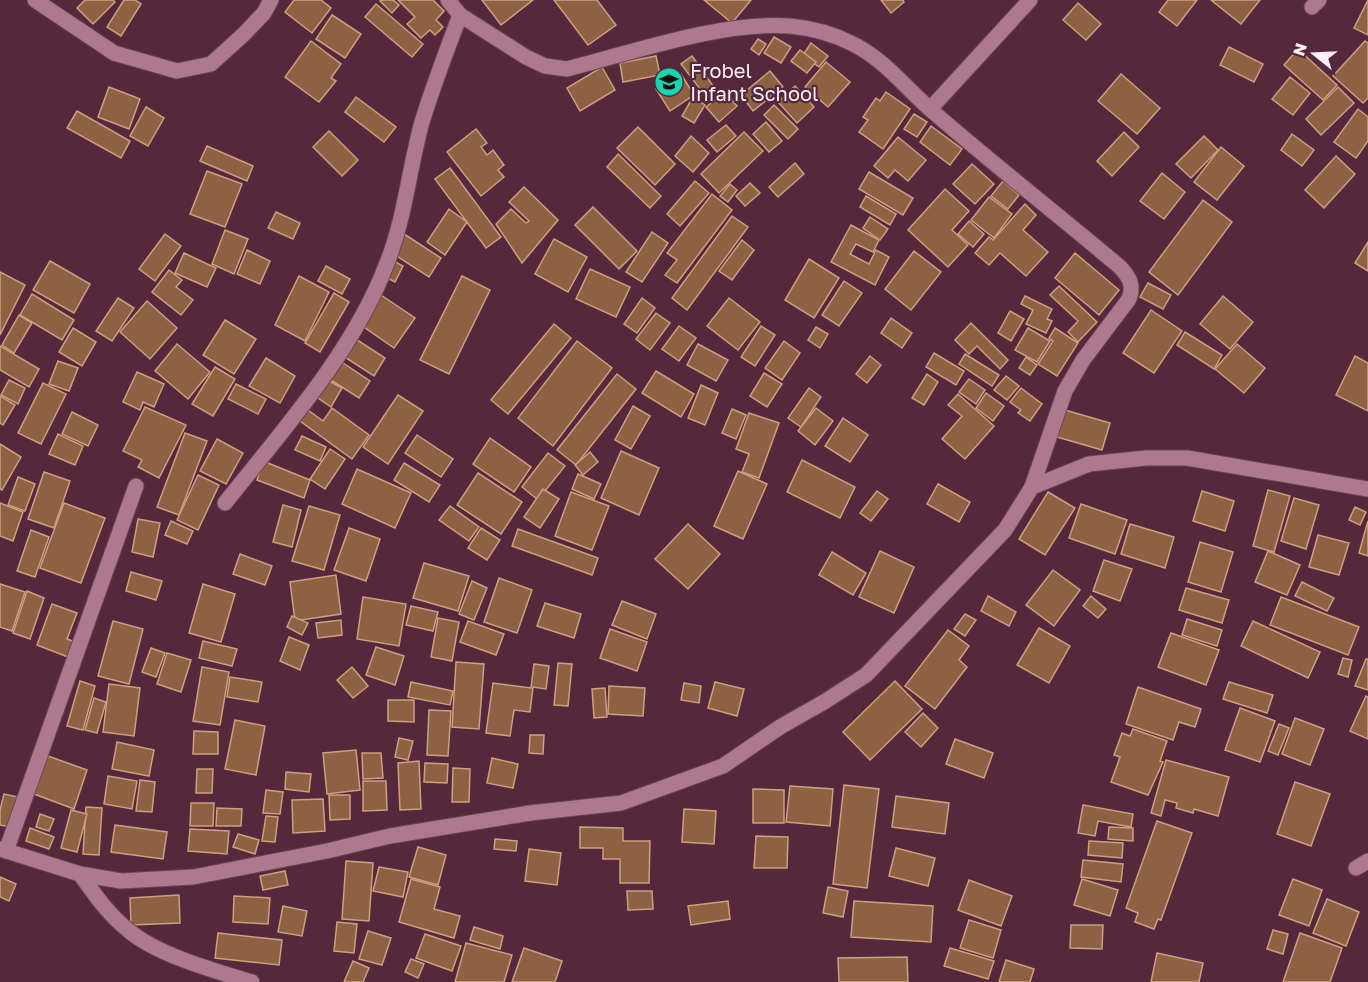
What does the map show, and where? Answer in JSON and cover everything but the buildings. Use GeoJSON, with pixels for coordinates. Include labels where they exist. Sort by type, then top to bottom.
{"type":"FeatureCollection","features":[{"type":"Feature","properties":{"kind":"street"},"geometry":{"type":"LineString","coordinates":[[41,2],[114,53],[177,71],[211,64],[257,20],[271,0]]}},
{"type":"Feature","properties":{"kind":"street"},"geometry":{"type":"LineString","coordinates":[[136,486],[3,850],[80,874],[121,881],[193,877],[327,851],[390,836],[530,813],[621,803],[723,766],[780,727],[866,675],[1005,530],[1032,488],[1065,391],[1083,360],[1129,299],[1132,291],[1131,282],[1120,267],[930,109],[877,59],[851,42],[815,30],[790,26],[745,28],[710,33],[567,69],[545,66],[526,57],[460,15],[448,0]]}},
{"type":"Feature","properties":{"kind":"street"},"geometry":{"type":"LineString","coordinates":[[930,109],[1030,0]]}},
{"type":"Feature","properties":{"kind":"street"},"geometry":{"type":"LineString","coordinates":[[225,503],[332,367],[370,301],[391,253],[422,124],[460,15]]}},
{"type":"Feature","properties":{"kind":"street"},"geometry":{"type":"LineString","coordinates":[[1032,488],[1089,464],[1146,458],[1187,458],[1367,487]]}},
{"type":"Feature","properties":{"kind":"street"},"geometry":{"type":"LineString","coordinates":[[80,874],[102,906],[130,932],[162,951],[252,982]]}},
{"type":"Feature","properties":{"kind":"place","name":"Frobel Infant School"},"geometry":{"type":"Point","coordinates":[669,82]}}]}
